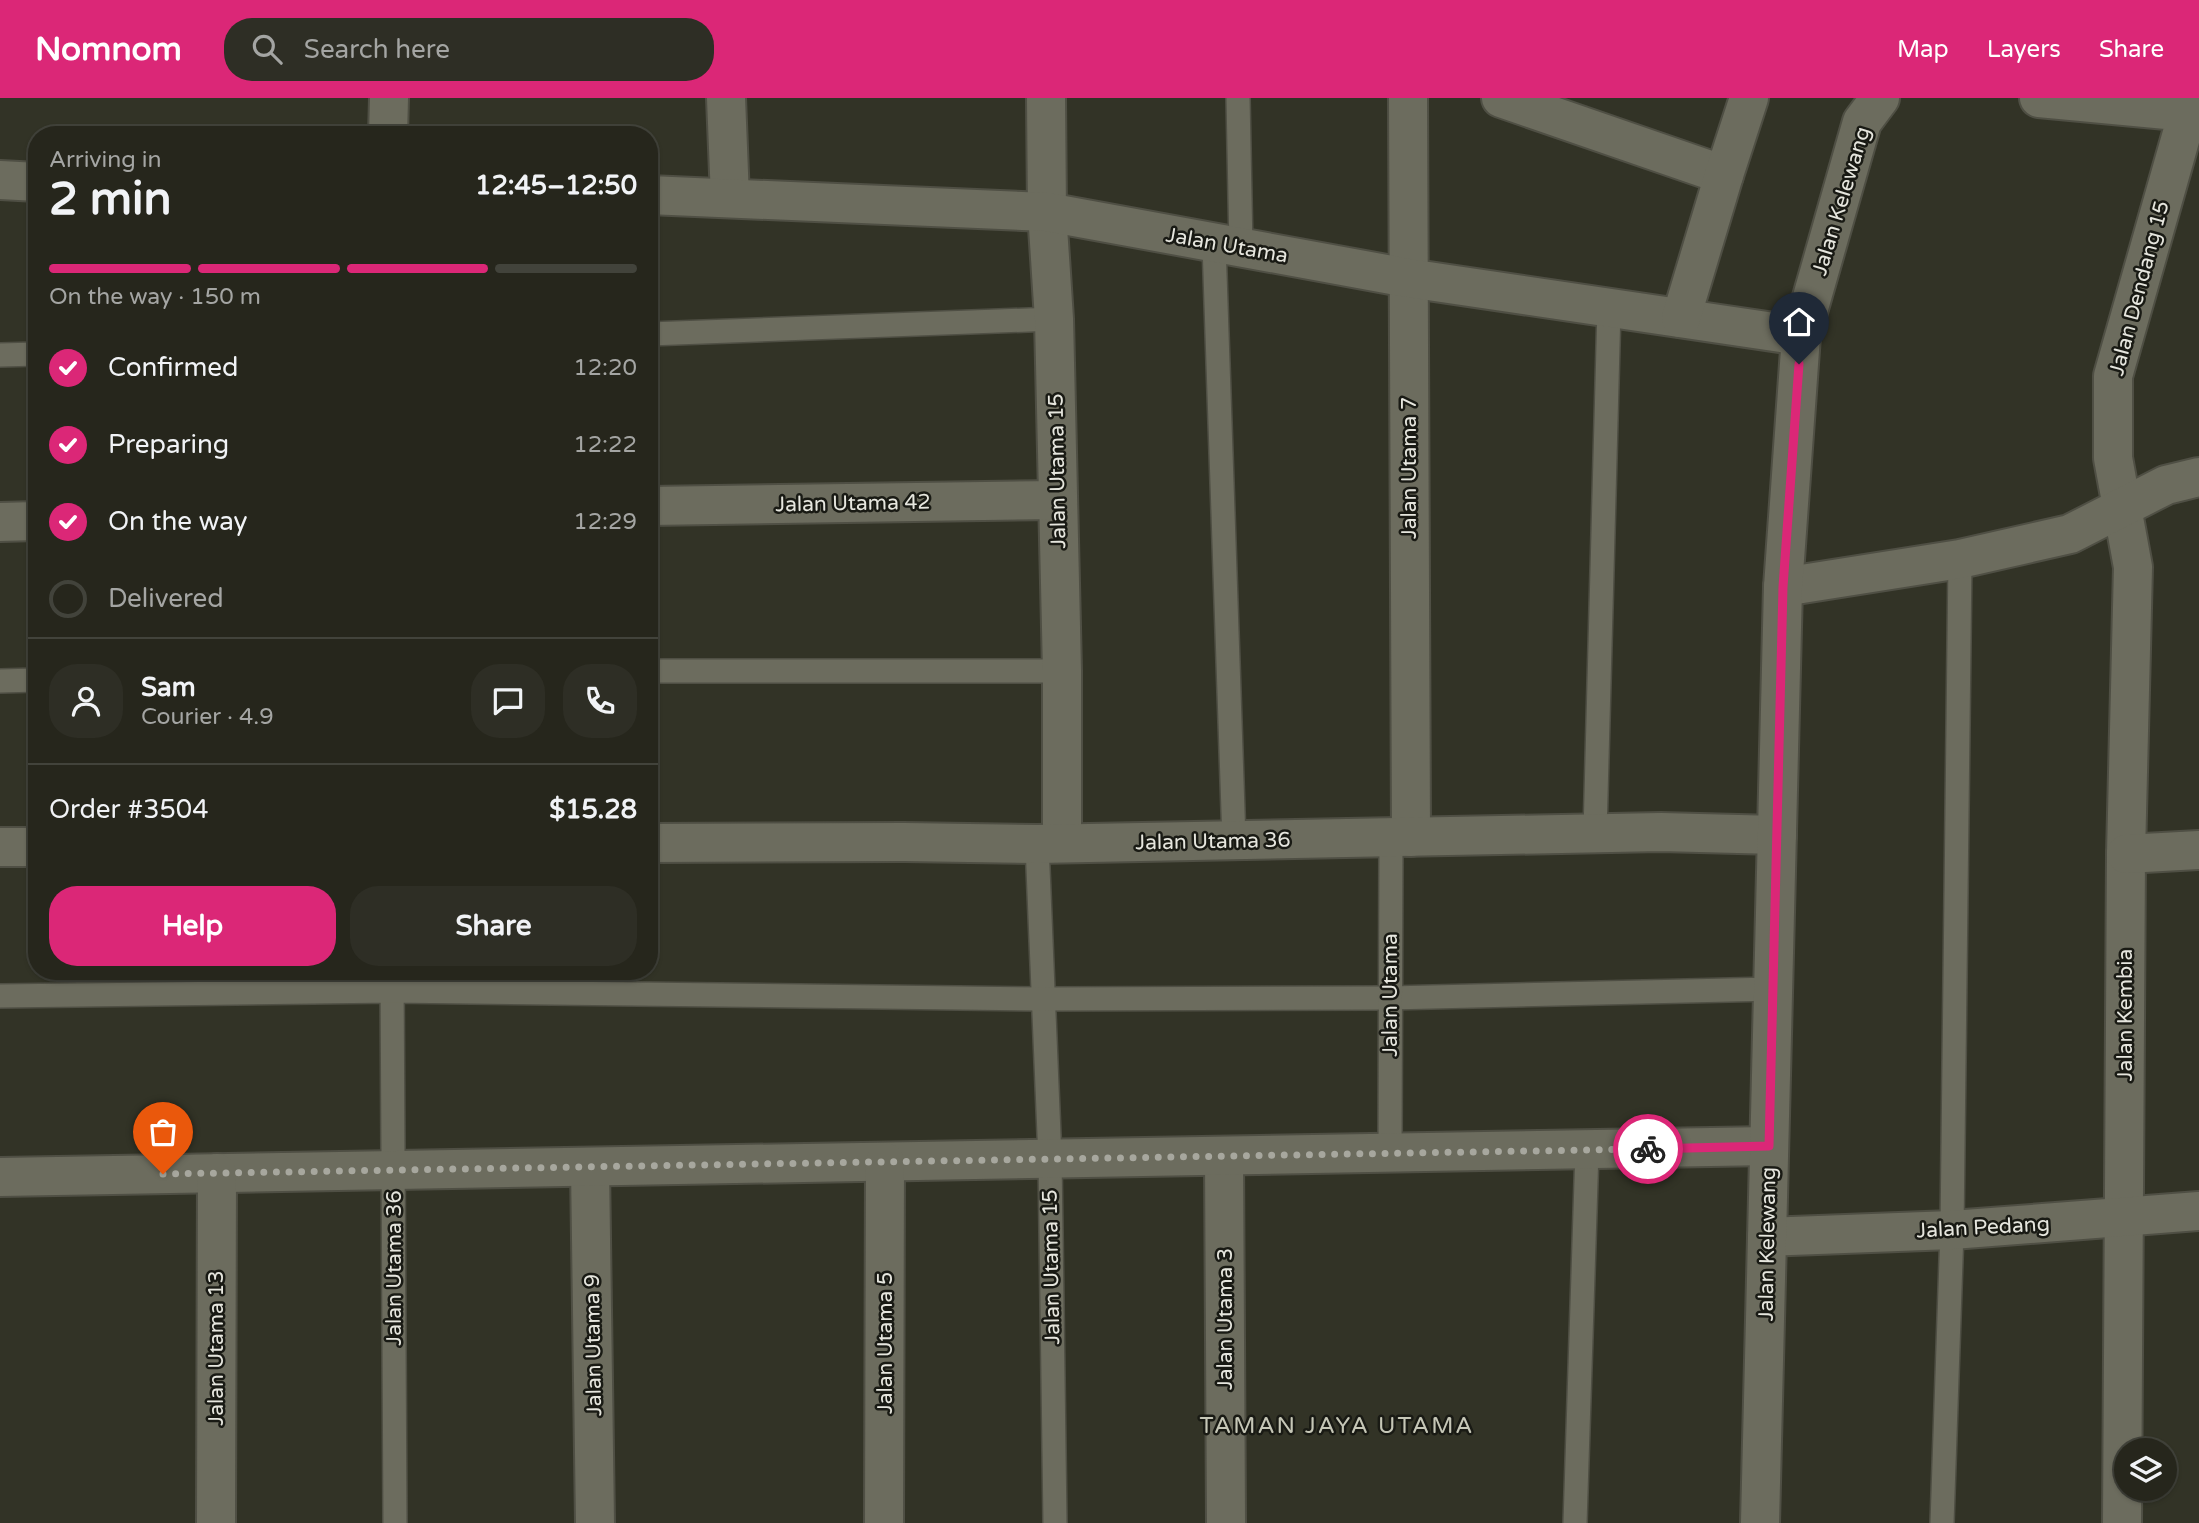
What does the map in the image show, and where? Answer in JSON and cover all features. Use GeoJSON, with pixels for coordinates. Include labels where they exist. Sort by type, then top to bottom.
{"type":"FeatureCollection","features":[{"type":"Feature","properties":{"kind":"street"},"geometry":{"type":"LineString","coordinates":[[388,126],[389,98]]}},
{"type":"Feature","properties":{"kind":"street"},"geometry":{"type":"LineString","coordinates":[[726,98],[730,198]]}},
{"type":"Feature","properties":{"kind":"street","name":"Jalan Utama 15"},"geometry":{"type":"LineString","coordinates":[[1046,98],[1047,212],[1054,319],[1062,671],[1050,844]]}},
{"type":"Feature","properties":{"kind":"street","name":"Jalan Utama 7"},"geometry":{"type":"LineString","coordinates":[[1401,837],[1408,98]]}},
{"type":"Feature","properties":{"kind":"street"},"geometry":{"type":"LineString","coordinates":[[1501,98],[1724,175]]}},
{"type":"Feature","properties":{"kind":"street"},"geometry":{"type":"LineString","coordinates":[[1682,318],[1749,98]]}},
{"type":"Feature","properties":{"kind":"street","name":"Jalan Kelewang"},"geometry":{"type":"LineString","coordinates":[[1760,1523],[1783,587],[1801,336],[1862,122],[1880,98]]}},
{"type":"Feature","properties":{"kind":"street"},"geometry":{"type":"LineString","coordinates":[[2039,98],[2194,113]]}},
{"type":"Feature","properties":{"kind":"street","name":"Jalan Dendang 15"},"geometry":{"type":"LineString","coordinates":[[2123,508],[2113,458],[2113,376],[2194,113]]}},
{"type":"Feature","properties":{"kind":"street"},"geometry":{"type":"LineString","coordinates":[[0,180],[28,182]]}},
{"type":"Feature","properties":{"kind":"street","name":"Jalan Utama"},"geometry":{"type":"LineString","coordinates":[[658,195],[1047,212],[1408,278],[1801,336]]}},
{"type":"Feature","properties":{"kind":"street"},"geometry":{"type":"LineString","coordinates":[[1783,587],[1960,559],[2070,534],[2166,485],[2199,477]]}},
{"type":"Feature","properties":{"kind":"street","name":"Jalan Utama 42"},"geometry":{"type":"LineString","coordinates":[[658,506],[1058,500]]}},
{"type":"Feature","properties":{"kind":"street","name":"Jalan Kembia"},"geometry":{"type":"LineString","coordinates":[[2122,1523],[2126,854],[2133,567],[2123,508]]}},
{"type":"Feature","properties":{"kind":"street"},"geometry":{"type":"LineString","coordinates":[[0,522],[28,521]]}},
{"type":"Feature","properties":{"kind":"street","name":"Jalan Utama 36"},"geometry":{"type":"LineString","coordinates":[[658,843],[1050,844],[1661,832],[1777,835]]}},
{"type":"Feature","properties":{"kind":"street"},"geometry":{"type":"LineString","coordinates":[[0,847],[28,847]]}},
{"type":"Feature","properties":{"kind":"street"},"geometry":{"type":"LineString","coordinates":[[2126,854],[2199,850]]}},
{"type":"Feature","properties":{"kind":"street"},"geometry":{"type":"LineString","coordinates":[[0,1177],[1769,1146]]}},
{"type":"Feature","properties":{"kind":"street","name":"Jalan Utama 3"},"geometry":{"type":"LineString","coordinates":[[1224,1156],[1226,1523]]}},
{"type":"Feature","properties":{"kind":"street","name":"Jalan Utama 5"},"geometry":{"type":"LineString","coordinates":[[884,1523],[885,1162]]}},
{"type":"Feature","properties":{"kind":"street","name":"Jalan Utama 9"},"geometry":{"type":"LineString","coordinates":[[590,1167],[595,1523]]}},
{"type":"Feature","properties":{"kind":"street","name":"Jalan Utama 13"},"geometry":{"type":"LineString","coordinates":[[216,1523],[217,1174]]}},
{"type":"Feature","properties":{"kind":"street","name":"Jalan Pedang"},"geometry":{"type":"LineString","coordinates":[[1767,1237],[1952,1230],[2124,1219],[2199,1211]]}},
{"type":"Feature","properties":{"kind":"lane"},"geometry":{"type":"LineString","coordinates":[[1234,841],[1227,246],[1238,98]]}},
{"type":"Feature","properties":{"kind":"lane"},"geometry":{"type":"LineString","coordinates":[[1595,833],[1609,307]]}},
{"type":"Feature","properties":{"kind":"lane"},"geometry":{"type":"LineString","coordinates":[[658,334],[1054,319]]}},
{"type":"Feature","properties":{"kind":"lane"},"geometry":{"type":"LineString","coordinates":[[0,355],[28,354]]}},
{"type":"Feature","properties":{"kind":"lane"},"geometry":{"type":"LineString","coordinates":[[1942,1523],[1952,1230],[1960,559]]}},
{"type":"Feature","properties":{"kind":"lane"},"geometry":{"type":"LineString","coordinates":[[658,671],[1062,671]]}},
{"type":"Feature","properties":{"kind":"lane"},"geometry":{"type":"LineString","coordinates":[[0,681],[28,680]]}},
{"type":"Feature","properties":{"kind":"lane","name":"Jalan Utama"},"geometry":{"type":"LineString","coordinates":[[1390,1154],[1390,998],[1401,837]]}},
{"type":"Feature","properties":{"kind":"lane","name":"Jalan Utama 15"},"geometry":{"type":"LineString","coordinates":[[1050,844],[1043,999],[1050,1159],[1055,1523]]}},
{"type":"Feature","properties":{"kind":"lane"},"geometry":{"type":"LineString","coordinates":[[0,996],[392,981],[1043,999],[1390,998],[1773,989]]}},
{"type":"Feature","properties":{"kind":"lane","name":"Jalan Utama 36"},"geometry":{"type":"LineString","coordinates":[[392,981],[395,1523]]}},
{"type":"Feature","properties":{"kind":"lane"},"geometry":{"type":"LineString","coordinates":[[1575,1523],[1587,1150]]}},
{"type":"Feature","properties":{"kind":"way so far"},"geometry":{"type":"LineString","coordinates":[[163,1174],[1648,1149]]}},
{"type":"Feature","properties":{"kind":"district","name":"TAMAN JAYA UTAMA"},"geometry":{"type":"Point","coordinates":[1337,1425]}},
{"type":"Feature","properties":{"kind":"route"},"geometry":{"type":"LineString","coordinates":[[1648,1149],[1769,1146],[1783,587],[1799,364]]}}]}
